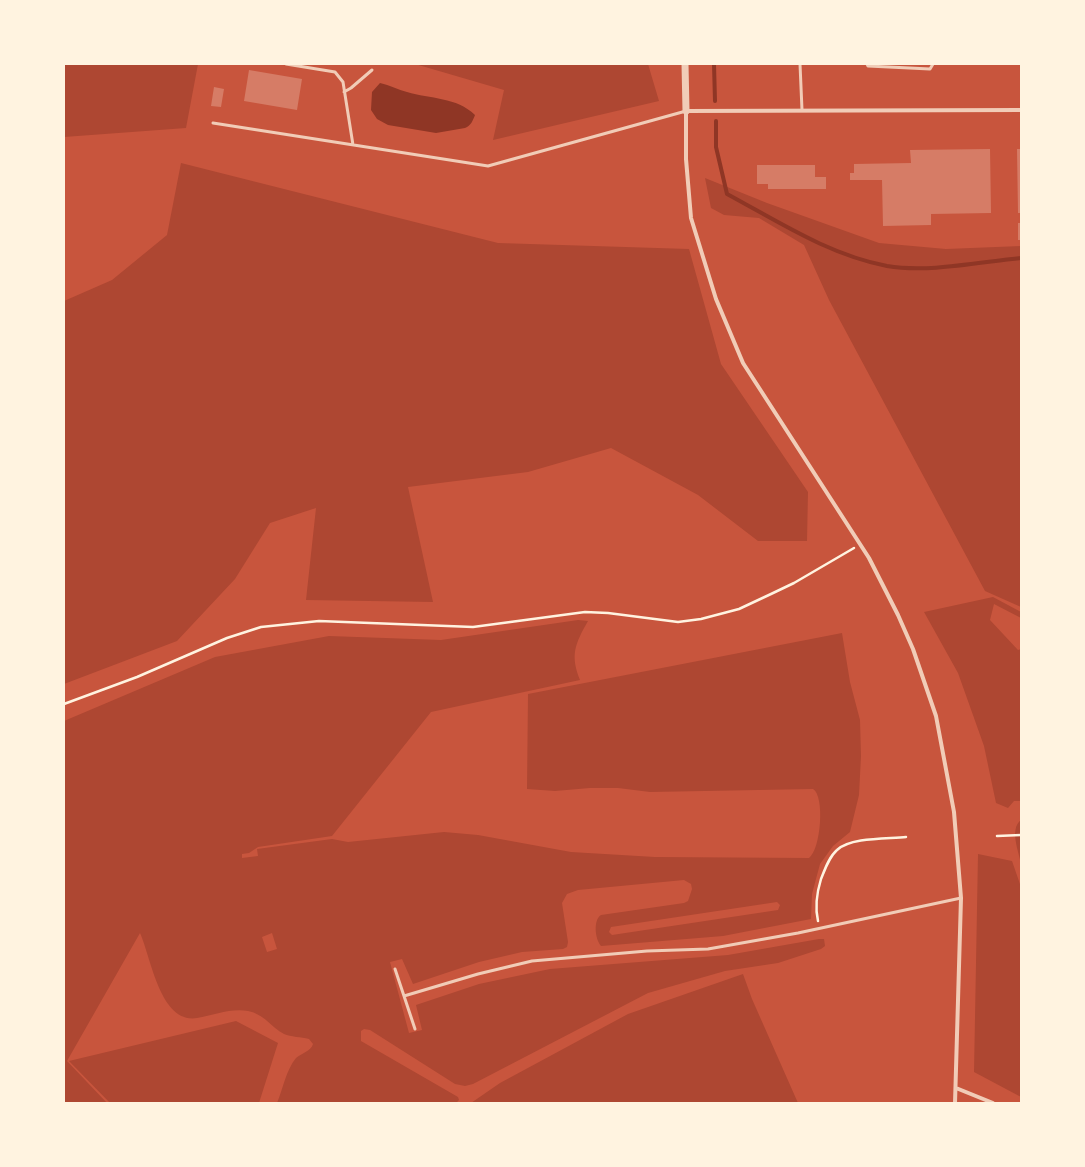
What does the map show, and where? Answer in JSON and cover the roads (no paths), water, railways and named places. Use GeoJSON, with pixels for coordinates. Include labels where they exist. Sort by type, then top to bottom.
{"type":"FeatureCollection","features":[{"type":"Feature","properties":{"kind":"street"},"geometry":{"type":"LineString","coordinates":[[685,64],[686,159],[691,218],[716,299],[743,363],[860,545],[898,615],[913,649],[936,716],[954,812],[961,898],[955,1103]]}},
{"type":"Feature","properties":{"kind":"street"},"geometry":{"type":"LineString","coordinates":[[686,111],[1021,110]]}},
{"type":"Feature","properties":{"kind":"street"},"geometry":{"type":"LineString","coordinates":[[956,1088],[993,1103]]}},
{"type":"Feature","properties":{"kind":"lane"},"geometry":{"type":"LineString","coordinates":[[286,64],[335,72],[343,82],[353,144]]}},
{"type":"Feature","properties":{"kind":"lane"},"geometry":{"type":"LineString","coordinates":[[800,64],[802,110]]}},
{"type":"Feature","properties":{"kind":"lane"},"geometry":{"type":"LineString","coordinates":[[867,64],[868,66],[930,69],[933,64]]}},
{"type":"Feature","properties":{"kind":"lane"},"geometry":{"type":"LineString","coordinates":[[344,92],[372,70]]}},
{"type":"Feature","properties":{"kind":"lane"},"geometry":{"type":"LineString","coordinates":[[213,123],[488,166],[686,111]]}},
{"type":"Feature","properties":{"kind":"lane"},"geometry":{"type":"LineString","coordinates":[[404,996],[478,974],[532,961],[647,951],[708,949],[820,929],[961,898]]}},
{"type":"Feature","properties":{"kind":"lane"},"geometry":{"type":"LineString","coordinates":[[395,969],[415,1029]]}},
{"type":"Feature","properties":{"kind":"waterway"},"geometry":{"type":"LineString","coordinates":[[714,64],[715,101]]}},
{"type":"Feature","properties":{"kind":"waterway"},"geometry":{"type":"LineString","coordinates":[[716,121],[716,147],[727,194],[825,246],[866,261],[903,268],[937,268],[1021,258]]}}]}
